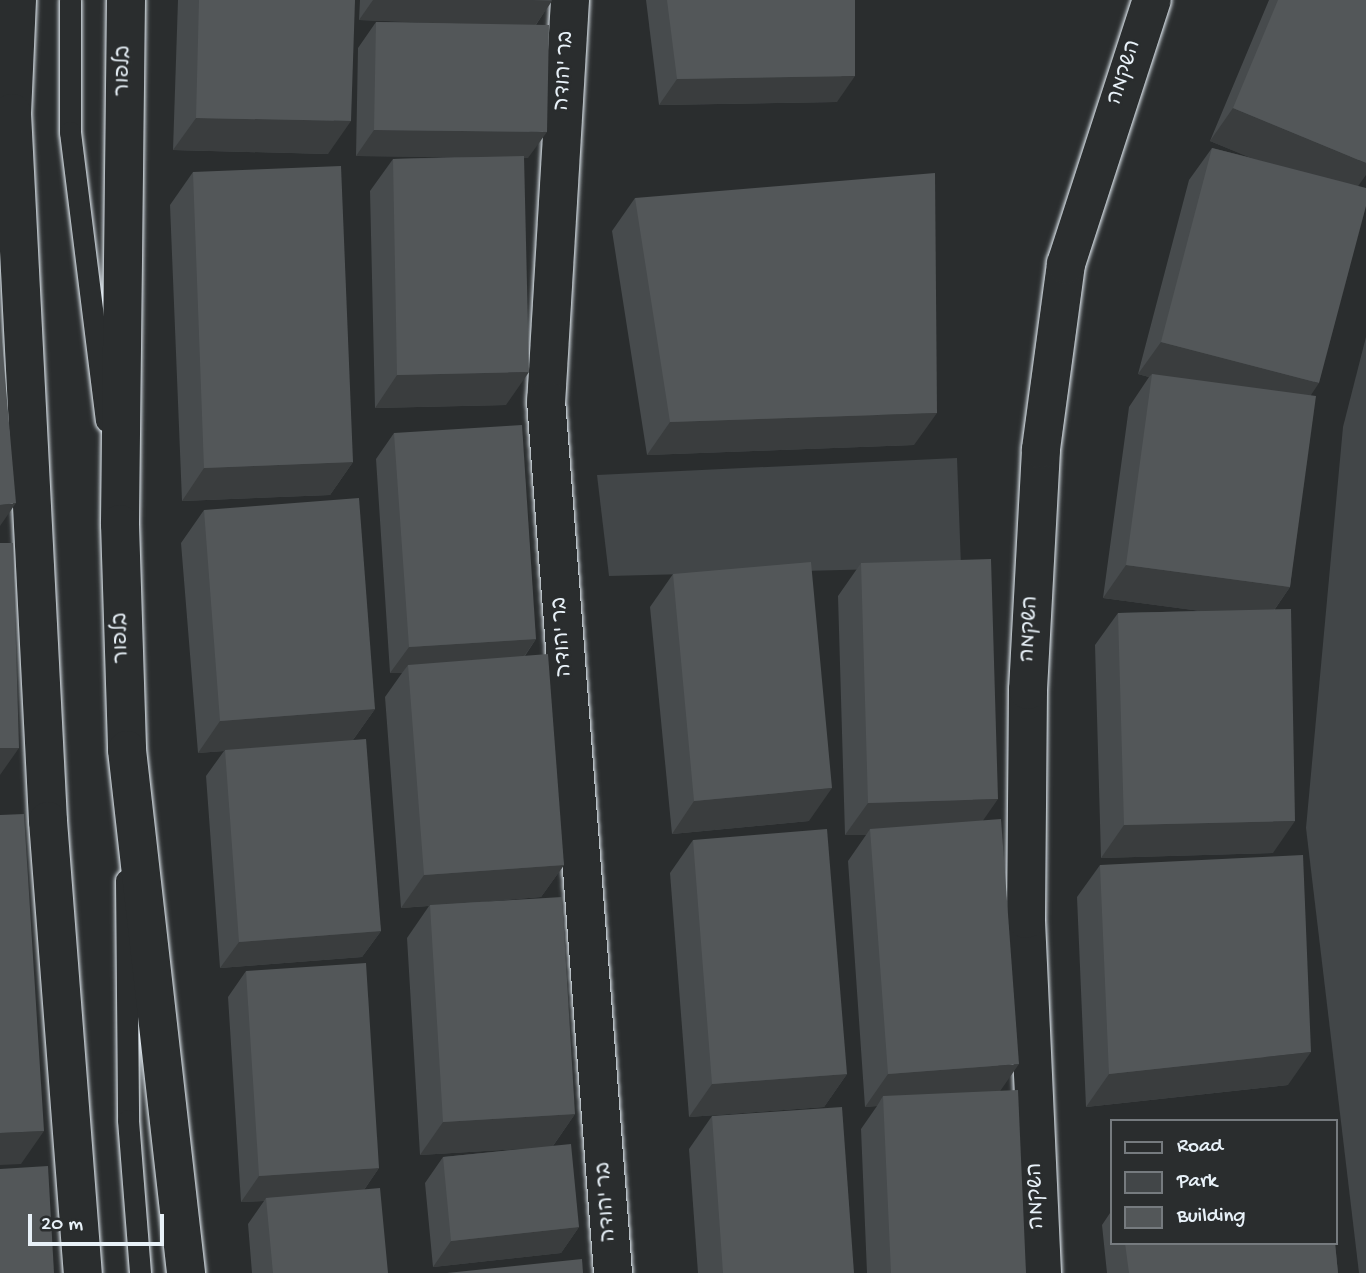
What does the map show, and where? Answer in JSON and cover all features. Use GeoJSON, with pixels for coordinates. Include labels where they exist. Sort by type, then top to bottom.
{"type":"FeatureCollection","features":[{"type":"Feature","properties":{"kind":"street"},"geometry":{"type":"LineString","coordinates":[[17,0],[12,113],[48,821],[83,1273]]}},
{"type":"Feature","properties":{"kind":"street","name":"בלפור"},"geometry":{"type":"LineString","coordinates":[[127,0],[120,524],[127,750],[186,1273]]}},
{"type":"Feature","properties":{"kind":"street","name":"בר יהודה"},"geometry":{"type":"LineString","coordinates":[[570,0],[546,400],[613,1273]]}},
{"type":"Feature","properties":{"kind":"street","name":"השקמה"},"geometry":{"type":"LineString","coordinates":[[1042,1273],[1027,919],[1028,690],[1041,449],[1066,264],[1152,0]]}},
{"type":"Feature","properties":{"kind":"lane"},"geometry":{"type":"LineString","coordinates":[[70,0],[72,145],[120,524]]}},
{"type":"Feature","properties":{"kind":"lane"},"geometry":{"type":"LineString","coordinates":[[127,750],[128,1107],[140,1273]]}},
{"type":"Feature","properties":{"kind":"green space"},"geometry":{"type":"Polygon","coordinates":[[[1366,337],[1366,1273],[1359,1273],[1306,828],[1343,427],[1366,337]]]}},
{"type":"Feature","properties":{"kind":"green space"},"geometry":{"type":"Polygon","coordinates":[[[957,458],[961,567],[609,576],[597,475],[957,458]]]}},
{"type":"Feature","properties":{"kind":"building"},"geometry":{"type":"Polygon","coordinates":[[[199,0],[355,0],[351,121],[196,118],[199,0]]]}},
{"type":"Feature","properties":{"kind":"building"},"geometry":{"type":"Polygon","coordinates":[[[667,0],[855,0],[855,76],[677,79],[667,0]]]}},
{"type":"Feature","properties":{"kind":"building"},"geometry":{"type":"Polygon","coordinates":[[[1278,0],[1366,0],[1366,163],[1233,108],[1278,0]]]}},
{"type":"Feature","properties":{"kind":"building"},"geometry":{"type":"Polygon","coordinates":[[[376,22],[549,25],[547,132],[374,130],[376,22]]]}},
{"type":"Feature","properties":{"kind":"building"},"geometry":{"type":"Polygon","coordinates":[[[1212,148],[1366,188],[1366,206],[1319,383],[1161,342],[1212,148]]]}},
{"type":"Feature","properties":{"kind":"building"},"geometry":{"type":"Polygon","coordinates":[[[524,156],[529,372],[397,375],[393,159],[524,156]]]}},
{"type":"Feature","properties":{"kind":"building"},"geometry":{"type":"Polygon","coordinates":[[[341,166],[353,462],[204,468],[193,172],[341,166]]]}},
{"type":"Feature","properties":{"kind":"building"},"geometry":{"type":"Polygon","coordinates":[[[935,173],[937,413],[670,422],[635,198],[935,173]]]}},
{"type":"Feature","properties":{"kind":"building"},"geometry":{"type":"Polygon","coordinates":[[[0,320],[16,503],[0,505],[0,320]]]}},
{"type":"Feature","properties":{"kind":"building"},"geometry":{"type":"Polygon","coordinates":[[[1152,374],[1316,396],[1290,587],[1126,565],[1152,374]]]}},
{"type":"Feature","properties":{"kind":"building"},"geometry":{"type":"Polygon","coordinates":[[[522,425],[536,639],[409,647],[394,433],[522,425]]]}},
{"type":"Feature","properties":{"kind":"building"},"geometry":{"type":"Polygon","coordinates":[[[359,498],[375,709],[220,721],[204,510],[359,498]]]}},
{"type":"Feature","properties":{"kind":"building"},"geometry":{"type":"Polygon","coordinates":[[[0,543],[13,543],[19,748],[0,748],[0,543]]]}},
{"type":"Feature","properties":{"kind":"building"},"geometry":{"type":"Polygon","coordinates":[[[991,559],[998,799],[868,803],[861,563],[991,559]]]}},
{"type":"Feature","properties":{"kind":"building"},"geometry":{"type":"Polygon","coordinates":[[[811,562],[832,788],[694,801],[673,574],[811,562]]]}},
{"type":"Feature","properties":{"kind":"building"},"geometry":{"type":"Polygon","coordinates":[[[1291,609],[1295,821],[1124,825],[1118,613],[1291,609]]]}},
{"type":"Feature","properties":{"kind":"building"},"geometry":{"type":"Polygon","coordinates":[[[548,654],[564,865],[424,875],[408,665],[548,654]]]}},
{"type":"Feature","properties":{"kind":"building"},"geometry":{"type":"Polygon","coordinates":[[[366,739],[381,931],[239,942],[225,750],[366,739]]]}},
{"type":"Feature","properties":{"kind":"building"},"geometry":{"type":"Polygon","coordinates":[[[24,814],[44,1131],[0,1133],[0,815],[24,814]]]}},
{"type":"Feature","properties":{"kind":"building"},"geometry":{"type":"Polygon","coordinates":[[[1001,819],[1019,1064],[888,1074],[870,829],[1001,819]]]}},
{"type":"Feature","properties":{"kind":"building"},"geometry":{"type":"Polygon","coordinates":[[[827,829],[847,1074],[712,1084],[693,840],[827,829]]]}},
{"type":"Feature","properties":{"kind":"building"},"geometry":{"type":"Polygon","coordinates":[[[1303,855],[1311,1052],[1109,1074],[1100,865],[1303,855]]]}},
{"type":"Feature","properties":{"kind":"building"},"geometry":{"type":"Polygon","coordinates":[[[562,897],[575,1114],[443,1122],[430,905],[562,897]]]}},
{"type":"Feature","properties":{"kind":"building"},"geometry":{"type":"Polygon","coordinates":[[[366,963],[379,1168],[259,1176],[246,971],[366,963]]]}},
{"type":"Feature","properties":{"kind":"building"},"geometry":{"type":"Polygon","coordinates":[[[1018,1090],[1026,1273],[891,1273],[883,1096],[1018,1090]]]}},
{"type":"Feature","properties":{"kind":"building"},"geometry":{"type":"Polygon","coordinates":[[[842,1107],[854,1273],[723,1273],[712,1116],[842,1107]]]}},
{"type":"Feature","properties":{"kind":"building"},"geometry":{"type":"Polygon","coordinates":[[[571,1144],[579,1227],[451,1241],[443,1157],[571,1144]]]}},
{"type":"Feature","properties":{"kind":"building"},"geometry":{"type":"Polygon","coordinates":[[[48,1166],[54,1273],[0,1273],[0,1169],[48,1166]]]}},
{"type":"Feature","properties":{"kind":"building"},"geometry":{"type":"Polygon","coordinates":[[[380,1188],[388,1273],[273,1273],[266,1198],[380,1188]]]}},
{"type":"Feature","properties":{"kind":"building"},"geometry":{"type":"Polygon","coordinates":[[[1125,1245],[1335,1245],[1338,1273],[1129,1273],[1125,1245]]]}},
{"type":"Feature","properties":{"kind":"building"},"geometry":{"type":"Polygon","coordinates":[[[582,1259],[583,1273],[447,1273],[582,1259]]]}}]}
